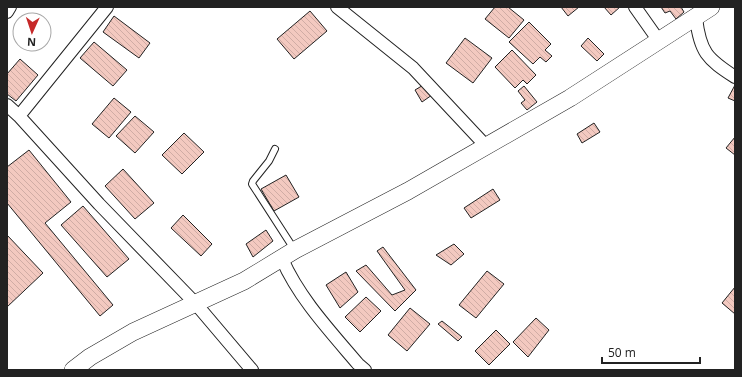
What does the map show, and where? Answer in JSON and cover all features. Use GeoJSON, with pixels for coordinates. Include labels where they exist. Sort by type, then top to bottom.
{"type":"FeatureCollection","features":[{"type":"Feature","properties":{"kind":"street"},"geometry":{"type":"LineString","coordinates":[[7,12],[10,7]]}},
{"type":"Feature","properties":{"kind":"street"},"geometry":{"type":"LineString","coordinates":[[19,116],[107,7]]}},
{"type":"Feature","properties":{"kind":"street"},"geometry":{"type":"LineString","coordinates":[[337,7],[412,68],[486,146]]}},
{"type":"Feature","properties":{"kind":"street"},"geometry":{"type":"LineString","coordinates":[[635,7],[659,41]]}},
{"type":"Feature","properties":{"kind":"street"},"geometry":{"type":"LineString","coordinates":[[73,370],[90,357],[133,332],[244,281],[288,254],[408,191],[570,98],[711,7]]}},
{"type":"Feature","properties":{"kind":"street"},"geometry":{"type":"LineString","coordinates":[[696,18],[698,38],[704,51],[719,66],[735,77]]}},
{"type":"Feature","properties":{"kind":"street"},"geometry":{"type":"LineString","coordinates":[[7,105],[19,116],[99,204],[196,304],[252,370]]}},
{"type":"Feature","properties":{"kind":"street"},"geometry":{"type":"LineString","coordinates":[[288,254],[291,280],[358,364],[365,370]]}},
{"type":"Feature","properties":{"kind":"lane"},"geometry":{"type":"LineString","coordinates":[[275,149],[269,161],[252,184],[288,254]]}},
{"type":"Feature","properties":{"kind":"building"},"geometry":{"type":"Polygon","coordinates":[[[495,7],[508,7],[524,20],[509,38],[485,19],[495,7]]]}},
{"type":"Feature","properties":{"kind":"building"},"geometry":{"type":"Polygon","coordinates":[[[561,7],[579,7],[568,16],[561,7]]]}},
{"type":"Feature","properties":{"kind":"building"},"geometry":{"type":"Polygon","coordinates":[[[604,7],[620,7],[611,15],[604,7]]]}},
{"type":"Feature","properties":{"kind":"building"},"geometry":{"type":"Polygon","coordinates":[[[661,7],[681,7],[684,12],[676,19],[670,11],[665,13],[661,7]]]}},
{"type":"Feature","properties":{"kind":"building"},"geometry":{"type":"Polygon","coordinates":[[[310,11],[327,31],[294,59],[277,39],[310,11]]]}},
{"type":"Feature","properties":{"kind":"building"},"geometry":{"type":"Polygon","coordinates":[[[114,16],[150,43],[139,58],[103,32],[114,16]]]}},
{"type":"Feature","properties":{"kind":"building"},"geometry":{"type":"Polygon","coordinates":[[[529,22],[551,44],[545,50],[552,56],[546,62],[540,57],[533,64],[509,42],[529,22]]]}},
{"type":"Feature","properties":{"kind":"building"},"geometry":{"type":"Polygon","coordinates":[[[465,38],[492,58],[473,83],[446,63],[465,38]]]}},
{"type":"Feature","properties":{"kind":"building"},"geometry":{"type":"Polygon","coordinates":[[[588,38],[604,54],[597,61],[581,46],[588,38]]]}},
{"type":"Feature","properties":{"kind":"building"},"geometry":{"type":"Polygon","coordinates":[[[94,42],[127,70],[113,86],[80,58],[94,42]]]}},
{"type":"Feature","properties":{"kind":"building"},"geometry":{"type":"Polygon","coordinates":[[[512,50],[536,75],[527,84],[523,80],[515,88],[495,67],[512,50]]]}},
{"type":"Feature","properties":{"kind":"building"},"geometry":{"type":"Polygon","coordinates":[[[20,59],[38,75],[16,101],[7,94],[7,74],[20,59]]]}},
{"type":"Feature","properties":{"kind":"building"},"geometry":{"type":"Polygon","coordinates":[[[425,84],[432,95],[422,102],[415,90],[425,84]]]}},
{"type":"Feature","properties":{"kind":"building"},"geometry":{"type":"Polygon","coordinates":[[[735,85],[735,101],[728,98],[735,85]]]}},
{"type":"Feature","properties":{"kind":"building"},"geometry":{"type":"Polygon","coordinates":[[[524,86],[537,102],[527,110],[521,103],[525,100],[518,91],[524,86]]]}},
{"type":"Feature","properties":{"kind":"building"},"geometry":{"type":"Polygon","coordinates":[[[114,98],[131,112],[109,138],[92,124],[114,98]]]}},
{"type":"Feature","properties":{"kind":"building"},"geometry":{"type":"Polygon","coordinates":[[[135,116],[154,132],[135,153],[116,136],[135,116]]]}},
{"type":"Feature","properties":{"kind":"building"},"geometry":{"type":"Polygon","coordinates":[[[594,123],[600,132],[582,143],[577,134],[594,123]]]}},
{"type":"Feature","properties":{"kind":"building"},"geometry":{"type":"Polygon","coordinates":[[[184,133],[204,152],[182,174],[162,155],[184,133]]]}},
{"type":"Feature","properties":{"kind":"building"},"geometry":{"type":"Polygon","coordinates":[[[735,137],[735,155],[726,148],[735,137]]]}},
{"type":"Feature","properties":{"kind":"building"},"geometry":{"type":"Polygon","coordinates":[[[29,150],[71,202],[45,223],[113,305],[100,316],[7,203],[7,167],[29,150]]]}},
{"type":"Feature","properties":{"kind":"building"},"geometry":{"type":"Polygon","coordinates":[[[123,169],[154,203],[135,219],[105,186],[123,169]]]}},
{"type":"Feature","properties":{"kind":"building"},"geometry":{"type":"Polygon","coordinates":[[[286,175],[299,197],[274,211],[261,189],[286,175]]]}},
{"type":"Feature","properties":{"kind":"building"},"geometry":{"type":"Polygon","coordinates":[[[493,189],[500,200],[471,218],[464,208],[493,189]]]}},
{"type":"Feature","properties":{"kind":"building"},"geometry":{"type":"Polygon","coordinates":[[[83,206],[129,259],[107,277],[61,225],[83,206]]]}},
{"type":"Feature","properties":{"kind":"building"},"geometry":{"type":"Polygon","coordinates":[[[183,215],[212,244],[201,256],[171,228],[183,215]]]}},
{"type":"Feature","properties":{"kind":"building"},"geometry":{"type":"Polygon","coordinates":[[[266,230],[273,241],[253,257],[246,244],[266,230]]]}},
{"type":"Feature","properties":{"kind":"building"},"geometry":{"type":"Polygon","coordinates":[[[7,235],[43,273],[7,307],[7,235]]]}},
{"type":"Feature","properties":{"kind":"building"},"geometry":{"type":"Polygon","coordinates":[[[454,244],[464,254],[451,265],[436,255],[454,244]]]}},
{"type":"Feature","properties":{"kind":"building"},"geometry":{"type":"Polygon","coordinates":[[[383,247],[416,290],[395,311],[356,271],[366,265],[392,295],[405,290],[377,251],[383,247]]]}},
{"type":"Feature","properties":{"kind":"building"},"geometry":{"type":"Polygon","coordinates":[[[487,271],[504,284],[476,318],[459,305],[487,271]]]}},
{"type":"Feature","properties":{"kind":"building"},"geometry":{"type":"Polygon","coordinates":[[[346,272],[358,292],[340,308],[326,285],[346,272]]]}},
{"type":"Feature","properties":{"kind":"building"},"geometry":{"type":"Polygon","coordinates":[[[735,287],[735,314],[722,303],[735,287]]]}},
{"type":"Feature","properties":{"kind":"building"},"geometry":{"type":"Polygon","coordinates":[[[366,297],[381,311],[360,332],[345,317],[366,297]]]}},
{"type":"Feature","properties":{"kind":"building"},"geometry":{"type":"Polygon","coordinates":[[[410,308],[430,324],[407,351],[388,335],[410,308]]]}},
{"type":"Feature","properties":{"kind":"building"},"geometry":{"type":"Polygon","coordinates":[[[536,318],[549,330],[528,357],[513,342],[536,318]]]}},
{"type":"Feature","properties":{"kind":"building"},"geometry":{"type":"Polygon","coordinates":[[[442,321],[462,337],[458,341],[438,324],[442,321]]]}},
{"type":"Feature","properties":{"kind":"building"},"geometry":{"type":"Polygon","coordinates":[[[496,330],[510,344],[489,365],[475,351],[496,330]]]}}]}
